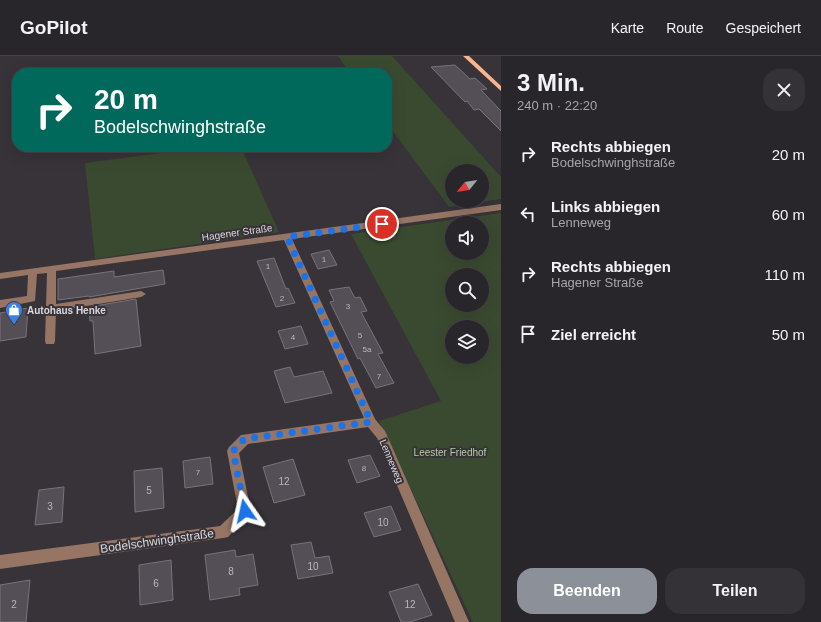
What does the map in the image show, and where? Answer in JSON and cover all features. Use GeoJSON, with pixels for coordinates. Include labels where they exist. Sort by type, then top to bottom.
{"type":"FeatureCollection","features":[{"type":"Feature","properties":{"kind":"main road"},"geometry":{"type":"LineString","coordinates":[[466,56],[501,89]]}},
{"type":"Feature","properties":{"kind":"street","name":"Hagener Straße"},"geometry":{"type":"LineString","coordinates":[[0,276],[501,207]]}},
{"type":"Feature","properties":{"kind":"street","name":"Lenneweg"},"geometry":{"type":"LineString","coordinates":[[287,237],[371,422],[381,435],[462,622]]}},
{"type":"Feature","properties":{"kind":"street"},"geometry":{"type":"LineString","coordinates":[[50,341],[52,268]]}},
{"type":"Feature","properties":{"kind":"street"},"geometry":{"type":"LineString","coordinates":[[0,304],[32,299],[34,271]]}},
{"type":"Feature","properties":{"kind":"street"},"geometry":{"type":"LineString","coordinates":[[51,308],[141,294]]}},
{"type":"Feature","properties":{"kind":"street","name":"Bodelschwinghstraße"},"geometry":{"type":"LineString","coordinates":[[0,562],[223,532],[245,511],[233,451],[244,439],[371,422]]}},
{"type":"Feature","properties":{"kind":"green space"},"geometry":{"type":"Polygon","coordinates":[[[338,56],[392,56],[501,177],[501,199],[489,201],[489,164],[445,164],[445,202],[392,130],[392,68],[346,68],[338,56]]]}},
{"type":"Feature","properties":{"kind":"green space"},"geometry":{"type":"Polygon","coordinates":[[[168,152],[243,152],[279,232],[95,259],[85,163],[168,152]]]}},
{"type":"Feature","properties":{"kind":"green space","name":"Leester Friedhof"},"geometry":{"type":"Polygon","coordinates":[[[501,213],[501,622],[473,622],[379,421],[441,401],[351,234],[445,221],[445,260],[489,260],[489,216],[480,216],[501,213]]]}},
{"type":"Feature","properties":{"kind":"building"},"geometry":{"type":"Polygon","coordinates":[[[455,65],[470,79],[475,78],[487,89],[481,90],[501,111],[501,131],[479,109],[474,110],[467,101],[465,102],[431,67],[455,65]]]}},
{"type":"Feature","properties":{"kind":"building"},"geometry":{"type":"Polygon","coordinates":[[[329,250],[337,265],[318,269],[311,254],[329,250]]]}},
{"type":"Feature","properties":{"kind":"building"},"geometry":{"type":"Polygon","coordinates":[[[274,258],[286,289],[288,288],[295,303],[276,307],[257,261],[274,258]]]}},
{"type":"Feature","properties":{"kind":"building"},"geometry":{"type":"Polygon","coordinates":[[[163,270],[165,284],[89,297],[58,300],[58,279],[114,271],[114,277],[163,270]]]}},
{"type":"Feature","properties":{"kind":"building"},"geometry":{"type":"Polygon","coordinates":[[[349,287],[355,298],[360,297],[367,311],[361,312],[383,353],[378,354],[394,383],[376,388],[360,358],[358,359],[330,302],[334,301],[329,290],[349,287]]]}},
{"type":"Feature","properties":{"kind":"building"},"geometry":{"type":"Polygon","coordinates":[[[136,299],[141,346],[95,354],[93,321],[90,321],[89,307],[136,299]]]}},
{"type":"Feature","properties":{"kind":"building","name":"Autohaus Henke"},"geometry":{"type":"Polygon","coordinates":[[[28,308],[26,337],[0,341],[0,313],[28,308]]]}},
{"type":"Feature","properties":{"kind":"building"},"geometry":{"type":"Polygon","coordinates":[[[301,326],[308,344],[285,349],[278,331],[301,326]]]}},
{"type":"Feature","properties":{"kind":"building"},"geometry":{"type":"Polygon","coordinates":[[[290,367],[294,377],[323,371],[332,393],[285,403],[274,371],[290,367]]]}},
{"type":"Feature","properties":{"kind":"building"},"geometry":{"type":"Polygon","coordinates":[[[370,455],[380,476],[357,483],[348,460],[370,455]]]}},
{"type":"Feature","properties":{"kind":"building"},"geometry":{"type":"Polygon","coordinates":[[[210,457],[213,484],[185,488],[183,461],[210,457]]]}},
{"type":"Feature","properties":{"kind":"building"},"geometry":{"type":"Polygon","coordinates":[[[293,459],[305,495],[274,503],[263,467],[293,459]]]}},
{"type":"Feature","properties":{"kind":"building"},"geometry":{"type":"Polygon","coordinates":[[[162,468],[164,508],[135,512],[134,471],[162,468]]]}},
{"type":"Feature","properties":{"kind":"building"},"geometry":{"type":"Polygon","coordinates":[[[64,487],[62,522],[35,525],[39,490],[64,487]]]}},
{"type":"Feature","properties":{"kind":"building"},"geometry":{"type":"Polygon","coordinates":[[[391,506],[401,530],[374,537],[364,513],[391,506]]]}},
{"type":"Feature","properties":{"kind":"building"},"geometry":{"type":"Polygon","coordinates":[[[311,542],[315,558],[329,556],[333,573],[298,579],[291,545],[311,542]]]}},
{"type":"Feature","properties":{"kind":"building"},"geometry":{"type":"Polygon","coordinates":[[[235,550],[236,557],[253,554],[258,585],[239,588],[240,595],[210,600],[205,555],[235,550]]]}},
{"type":"Feature","properties":{"kind":"building"},"geometry":{"type":"Polygon","coordinates":[[[171,560],[173,600],[140,605],[139,565],[171,560]]]}},
{"type":"Feature","properties":{"kind":"building"},"geometry":{"type":"Polygon","coordinates":[[[30,580],[26,622],[0,622],[0,585],[30,580]]]}},
{"type":"Feature","properties":{"kind":"building"},"geometry":{"type":"Polygon","coordinates":[[[418,584],[432,615],[410,622],[401,622],[389,592],[418,584]]]}},
{"type":"Feature","properties":{"kind":"place","name":"Autohaus Henke"},"geometry":{"type":"Point","coordinates":[14,325]}},
{"type":"Feature","properties":{"kind":"route"},"geometry":{"type":"LineString","coordinates":[[245,511],[233,451],[244,439],[371,422],[287,237],[382,224]]}}]}
